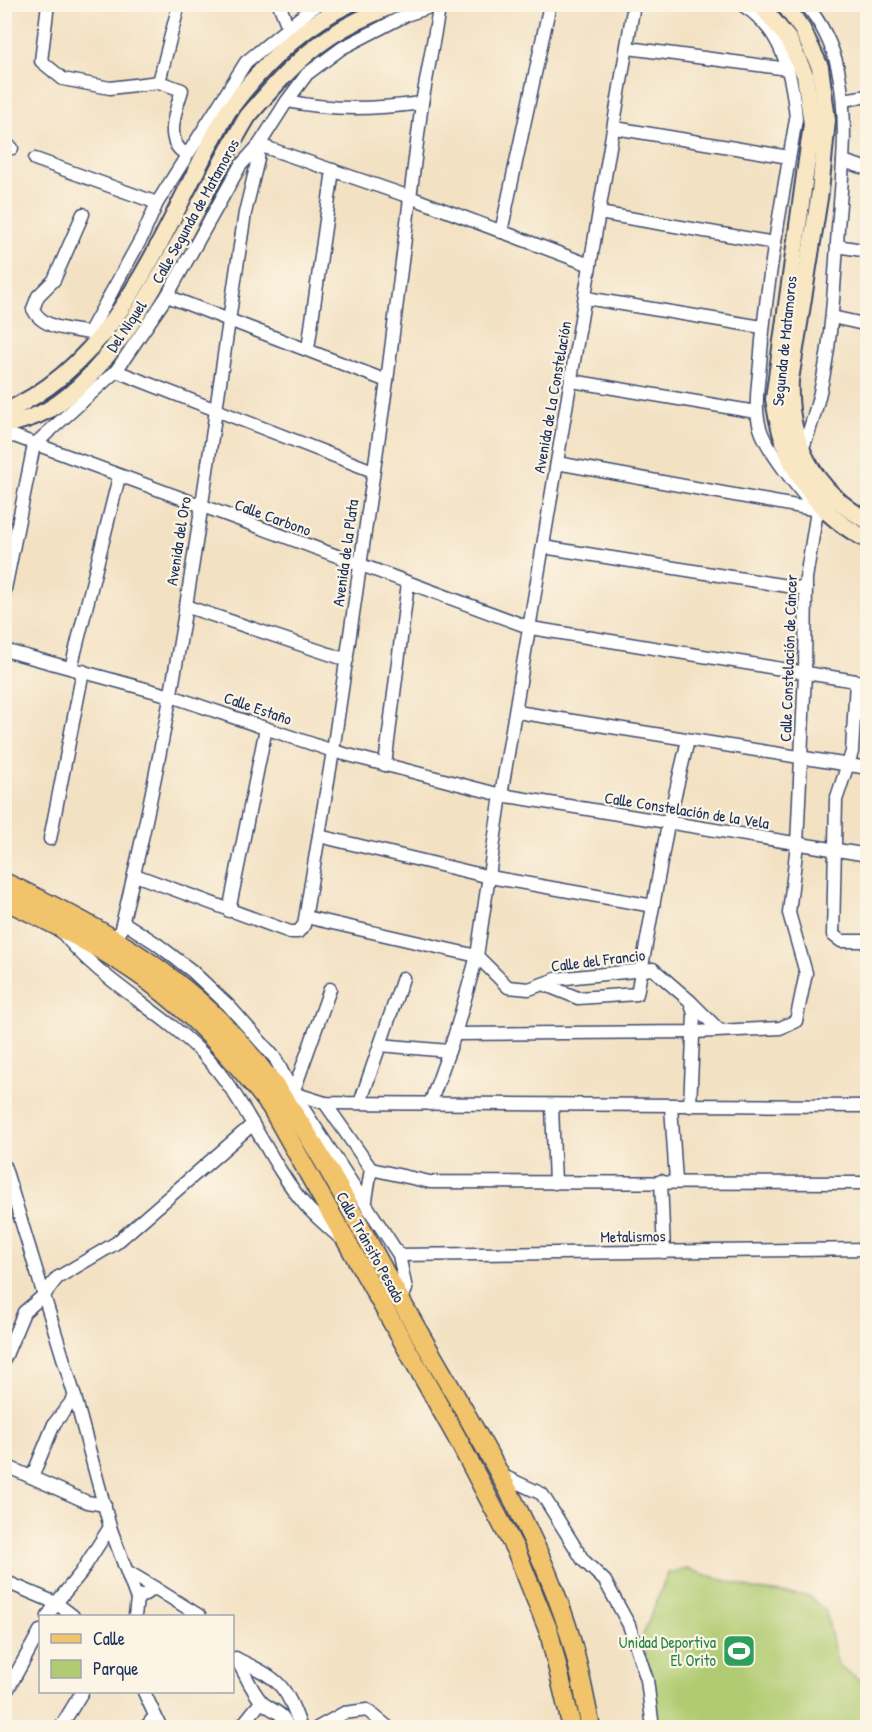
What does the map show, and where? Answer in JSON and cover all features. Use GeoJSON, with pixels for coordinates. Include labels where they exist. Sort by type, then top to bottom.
{"type":"FeatureCollection","features":[{"type":"Feature","properties":{"kind":"main road","name":"Calle Segunda de Matamoros"},"geometry":{"type":"LineString","coordinates":[[4,412],[62,378],[99,341],[128,299],[205,150],[234,103],[283,48],[311,27],[349,4]]}},
{"type":"Feature","properties":{"kind":"main road","name":"Calle Segunda de Matamoros"},"geometry":{"type":"LineString","coordinates":[[7,433],[48,410],[105,359],[155,284],[248,116],[267,94],[296,63],[328,37],[395,4]]}},
{"type":"Feature","properties":{"kind":"main road"},"geometry":{"type":"LineString","coordinates":[[760,4],[789,40],[805,75],[819,122]]}},
{"type":"Feature","properties":{"kind":"main road"},"geometry":{"type":"LineString","coordinates":[[784,4],[802,29],[820,67],[819,122]]}},
{"type":"Feature","properties":{"kind":"main road","name":"Segunda de Matamoros"},"geometry":{"type":"LineString","coordinates":[[819,122],[820,192],[790,380],[789,401],[793,430],[822,502]]}},
{"type":"Feature","properties":{"kind":"main road","name":"Segunda de Matamoros"},"geometry":{"type":"LineString","coordinates":[[819,122],[774,399],[784,448],[797,474],[822,502],[861,527]]}},
{"type":"Feature","properties":{"kind":"main road","name":"Calle Tránsito Pesado"},"geometry":{"type":"LineString","coordinates":[[4,882],[63,909],[118,940],[183,987],[224,1026],[272,1079],[316,1147],[499,1474],[562,1612],[577,1660],[591,1728]]}},
{"type":"Feature","properties":{"kind":"main road","name":"Calle Tránsito Pesado"},"geometry":{"type":"LineString","coordinates":[[4,900],[57,925],[136,972],[178,1005],[243,1071],[271,1107],[456,1436],[517,1553],[549,1632],[572,1728]]}},
{"type":"Feature","properties":{"kind":"street"},"geometry":{"type":"LineString","coordinates":[[48,4],[41,61],[63,79],[110,88],[159,82],[182,90],[171,137],[177,150],[186,154]]}},
{"type":"Feature","properties":{"kind":"street"},"geometry":{"type":"LineString","coordinates":[[159,82],[179,4]]}},
{"type":"Feature","properties":{"kind":"street"},"geometry":{"type":"LineString","coordinates":[[279,4],[288,27]]}},
{"type":"Feature","properties":{"kind":"street"},"geometry":{"type":"LineString","coordinates":[[83,214],[54,280],[38,296],[33,309],[37,318],[50,325],[88,333],[142,237],[157,203],[246,62],[317,4]]}},
{"type":"Feature","properties":{"kind":"street"},"geometry":{"type":"LineString","coordinates":[[440,4],[406,15],[342,48],[307,74],[259,145],[410,197],[590,266]]}},
{"type":"Feature","properties":{"kind":"street","name":"Avenida de la Plata"},"geometry":{"type":"LineString","coordinates":[[306,917],[333,751],[387,381],[422,103],[440,4]]}},
{"type":"Feature","properties":{"kind":"street"},"geometry":{"type":"LineString","coordinates":[[501,232],[550,4]]}},
{"type":"Feature","properties":{"kind":"street","name":"Avenida de La Constelación"},"geometry":{"type":"LineString","coordinates":[[430,1104],[455,1034],[477,956],[501,795],[517,712],[556,463],[615,128],[634,4]]}},
{"type":"Feature","properties":{"kind":"street"},"geometry":{"type":"LineString","coordinates":[[741,4],[772,31],[788,69],[796,119],[762,327],[756,412],[760,430],[794,483],[822,502],[834,526],[867,546]]}},
{"type":"Feature","properties":{"kind":"street"},"geometry":{"type":"LineString","coordinates":[[801,452],[814,422],[820,396],[832,317],[843,162],[843,100],[833,51],[812,12],[805,4]]}},
{"type":"Feature","properties":{"kind":"street"},"geometry":{"type":"LineString","coordinates":[[628,48],[788,69]]}},
{"type":"Feature","properties":{"kind":"street"},"geometry":{"type":"LineString","coordinates":[[843,100],[867,96]]}},
{"type":"Feature","properties":{"kind":"street"},"geometry":{"type":"LineString","coordinates":[[287,101],[321,108],[366,110],[422,103]]}},
{"type":"Feature","properties":{"kind":"street"},"geometry":{"type":"LineString","coordinates":[[615,128],[789,157]]}},
{"type":"Feature","properties":{"kind":"street","name":"Del Niquel"},"geometry":{"type":"LineString","coordinates":[[34,445],[116,371],[166,296],[240,166],[259,145]]}},
{"type":"Feature","properties":{"kind":"street","name":"Avenida del Oro"},"geometry":{"type":"LineString","coordinates":[[118,940],[135,875],[171,696],[229,320],[259,145]]}},
{"type":"Feature","properties":{"kind":"street"},"geometry":{"type":"LineString","coordinates":[[35,159],[157,203]]}},
{"type":"Feature","properties":{"kind":"street"},"geometry":{"type":"LineString","coordinates":[[843,162],[867,169]]}},
{"type":"Feature","properties":{"kind":"street"},"geometry":{"type":"LineString","coordinates":[[308,349],[333,171]]}},
{"type":"Feature","properties":{"kind":"street"},"geometry":{"type":"LineString","coordinates":[[599,213],[775,243]]}},
{"type":"Feature","properties":{"kind":"street"},"geometry":{"type":"LineString","coordinates":[[128,299],[142,237]]}},
{"type":"Feature","properties":{"kind":"street"},"geometry":{"type":"LineString","coordinates":[[837,246],[867,251]]}},
{"type":"Feature","properties":{"kind":"street"},"geometry":{"type":"LineString","coordinates":[[166,296],[387,381]]}},
{"type":"Feature","properties":{"kind":"street"},"geometry":{"type":"LineString","coordinates":[[586,298],[762,327]]}},
{"type":"Feature","properties":{"kind":"street"},"geometry":{"type":"LineString","coordinates":[[832,317],[867,326]]}},
{"type":"Feature","properties":{"kind":"street"},"geometry":{"type":"LineString","coordinates":[[116,371],[373,471]]}},
{"type":"Feature","properties":{"kind":"street"},"geometry":{"type":"LineString","coordinates":[[572,381],[756,412]]}},
{"type":"Feature","properties":{"kind":"street","name":"Calle Carbono"},"geometry":{"type":"LineString","coordinates":[[7,433],[119,477],[531,628],[862,682]]}},
{"type":"Feature","properties":{"kind":"street"},"geometry":{"type":"LineString","coordinates":[[4,594],[34,445]]}},
{"type":"Feature","properties":{"kind":"street"},"geometry":{"type":"LineString","coordinates":[[556,463],[822,502]]}},
{"type":"Feature","properties":{"kind":"street"},"geometry":{"type":"LineString","coordinates":[[50,839],[77,670],[119,477]]}},
{"type":"Feature","properties":{"kind":"street","name":"Calle Constelación de Cáncer"},"geometry":{"type":"LineString","coordinates":[[718,1029],[780,1028],[796,1021],[806,973],[789,919],[797,844],[805,673],[806,589],[822,502]]}},
{"type":"Feature","properties":{"kind":"street"},"geometry":{"type":"LineString","coordinates":[[543,547],[806,589]]}},
{"type":"Feature","properties":{"kind":"street"},"geometry":{"type":"LineString","coordinates":[[385,765],[408,583]]}},
{"type":"Feature","properties":{"kind":"street"},"geometry":{"type":"LineString","coordinates":[[184,606],[346,660]]}},
{"type":"Feature","properties":{"kind":"street","name":"Calle Estaño"},"geometry":{"type":"LineString","coordinates":[[4,651],[171,696],[333,751],[501,795]]}},
{"type":"Feature","properties":{"kind":"street"},"geometry":{"type":"LineString","coordinates":[[862,682],[852,752],[836,800],[833,935],[841,940],[867,941]]}},
{"type":"Feature","properties":{"kind":"street"},"geometry":{"type":"LineString","coordinates":[[517,712],[867,768]]}},
{"type":"Feature","properties":{"kind":"street"},"geometry":{"type":"LineString","coordinates":[[229,911],[266,728]]}},
{"type":"Feature","properties":{"kind":"street"},"geometry":{"type":"LineString","coordinates":[[543,984],[578,998],[637,994],[668,824],[688,740]]}},
{"type":"Feature","properties":{"kind":"street","name":"Calle Constelación de la Vela"},"geometry":{"type":"LineString","coordinates":[[501,795],[867,855]]}},
{"type":"Feature","properties":{"kind":"street"},"geometry":{"type":"LineString","coordinates":[[319,837],[490,877],[652,906]]}},
{"type":"Feature","properties":{"kind":"street"},"geometry":{"type":"LineString","coordinates":[[135,875],[290,932],[298,932],[304,926],[306,917],[477,956]]}},
{"type":"Feature","properties":{"kind":"street"},"geometry":{"type":"LineString","coordinates":[[123,922],[192,971],[229,1006],[275,1058],[293,1093],[366,1200],[399,1255],[406,1289],[401,1301]]}},
{"type":"Feature","properties":{"kind":"street"},"geometry":{"type":"LineString","coordinates":[[57,925],[93,966],[146,1004],[203,1054],[253,1124],[306,1206],[352,1250]]}},
{"type":"Feature","properties":{"kind":"street","name":"Calle del Francio"},"geometry":{"type":"LineString","coordinates":[[477,956],[508,987],[529,989],[556,979],[653,969],[690,1001]]}},
{"type":"Feature","properties":{"kind":"street"},"geometry":{"type":"LineString","coordinates":[[360,1103],[403,978]]}},
{"type":"Feature","properties":{"kind":"street"},"geometry":{"type":"LineString","coordinates":[[293,1093],[330,989]]}},
{"type":"Feature","properties":{"kind":"street"},"geometry":{"type":"LineString","coordinates":[[690,1001],[718,1029]]}},
{"type":"Feature","properties":{"kind":"street"},"geometry":{"type":"LineString","coordinates":[[690,1001],[694,1014],[690,1106]]}},
{"type":"Feature","properties":{"kind":"street"},"geometry":{"type":"LineString","coordinates":[[455,1034],[694,1032],[718,1029]]}},
{"type":"Feature","properties":{"kind":"street"},"geometry":{"type":"LineString","coordinates":[[380,1045],[448,1052]]}},
{"type":"Feature","properties":{"kind":"street"},"geometry":{"type":"LineString","coordinates":[[272,1079],[293,1093],[325,1103],[867,1106]]}},
{"type":"Feature","properties":{"kind":"street"},"geometry":{"type":"LineString","coordinates":[[325,1103],[371,1169],[430,1182],[867,1183]]}},
{"type":"Feature","properties":{"kind":"street"},"geometry":{"type":"LineString","coordinates":[[552,1106],[555,1183]]}},
{"type":"Feature","properties":{"kind":"street"},"geometry":{"type":"LineString","coordinates":[[671,1106],[676,1181]]}},
{"type":"Feature","properties":{"kind":"street"},"geometry":{"type":"LineString","coordinates":[[4,1360],[24,1312],[45,1295],[57,1278],[116,1243],[253,1124]]}},
{"type":"Feature","properties":{"kind":"street"},"geometry":{"type":"LineString","coordinates":[[4,1165],[9,1188],[45,1295],[75,1397],[110,1527],[137,1599],[135,1615]]}},
{"type":"Feature","properties":{"kind":"street"},"geometry":{"type":"LineString","coordinates":[[366,1200],[371,1169]]}},
{"type":"Feature","properties":{"kind":"street"},"geometry":{"type":"LineString","coordinates":[[661,1181],[664,1252]]}},
{"type":"Feature","properties":{"kind":"street"},"geometry":{"type":"LineString","coordinates":[[4,1204],[9,1188]]}},
{"type":"Feature","properties":{"kind":"street","name":"Metalismos"},"geometry":{"type":"LineString","coordinates":[[399,1255],[867,1249]]}},
{"type":"Feature","properties":{"kind":"street"},"geometry":{"type":"LineString","coordinates":[[32,1477],[54,1424],[75,1397]]}},
{"type":"Feature","properties":{"kind":"street"},"geometry":{"type":"LineString","coordinates":[[4,1465],[87,1502],[105,1505]]}},
{"type":"Feature","properties":{"kind":"street"},"geometry":{"type":"LineString","coordinates":[[499,1474],[542,1494],[583,1560],[605,1581],[629,1625],[647,1680],[653,1728]]}},
{"type":"Feature","properties":{"kind":"street"},"geometry":{"type":"LineString","coordinates":[[49,1615],[56,1603],[81,1574],[110,1527]]}},
{"type":"Feature","properties":{"kind":"street"},"geometry":{"type":"LineString","coordinates":[[128,1572],[197,1615]]}},
{"type":"Feature","properties":{"kind":"street"},"geometry":{"type":"LineString","coordinates":[[7,1580],[56,1603],[71,1615]]}},
{"type":"Feature","properties":{"kind":"street"},"geometry":{"type":"LineString","coordinates":[[137,1599],[155,1588]]}},
{"type":"Feature","properties":{"kind":"street"},"geometry":{"type":"LineString","coordinates":[[4,1696],[39,1633]]}},
{"type":"Feature","properties":{"kind":"street"},"geometry":{"type":"LineString","coordinates":[[235,1655],[269,1675],[289,1696],[301,1728]]}},
{"type":"Feature","properties":{"kind":"street"},"geometry":{"type":"LineString","coordinates":[[235,1655],[261,1702],[277,1710],[286,1722],[287,1728]]}},
{"type":"Feature","properties":{"kind":"street"},"geometry":{"type":"LineString","coordinates":[[60,1728],[81,1693]]}},
{"type":"Feature","properties":{"kind":"street"},"geometry":{"type":"LineString","coordinates":[[144,1693],[158,1722],[145,1728]]}},
{"type":"Feature","properties":{"kind":"street"},"geometry":{"type":"LineString","coordinates":[[240,1728],[261,1702],[289,1696]]}},
{"type":"Feature","properties":{"kind":"street"},"geometry":{"type":"LineString","coordinates":[[317,1728],[344,1713],[367,1710],[389,1728]]}},
{"type":"Feature","properties":{"kind":"green space","name":"Unidad Deportiva El Orito"},"geometry":{"type":"Polygon","coordinates":[[[687,1569],[757,1590],[809,1596],[826,1612],[838,1665],[867,1685],[867,1727],[658,1727],[642,1637],[668,1573],[687,1569]]]}},
{"type":"Feature","properties":{"kind":"place","name":"Unidad Deportiva El Orito"},"geometry":{"type":"Point","coordinates":[739,1651]}}]}
